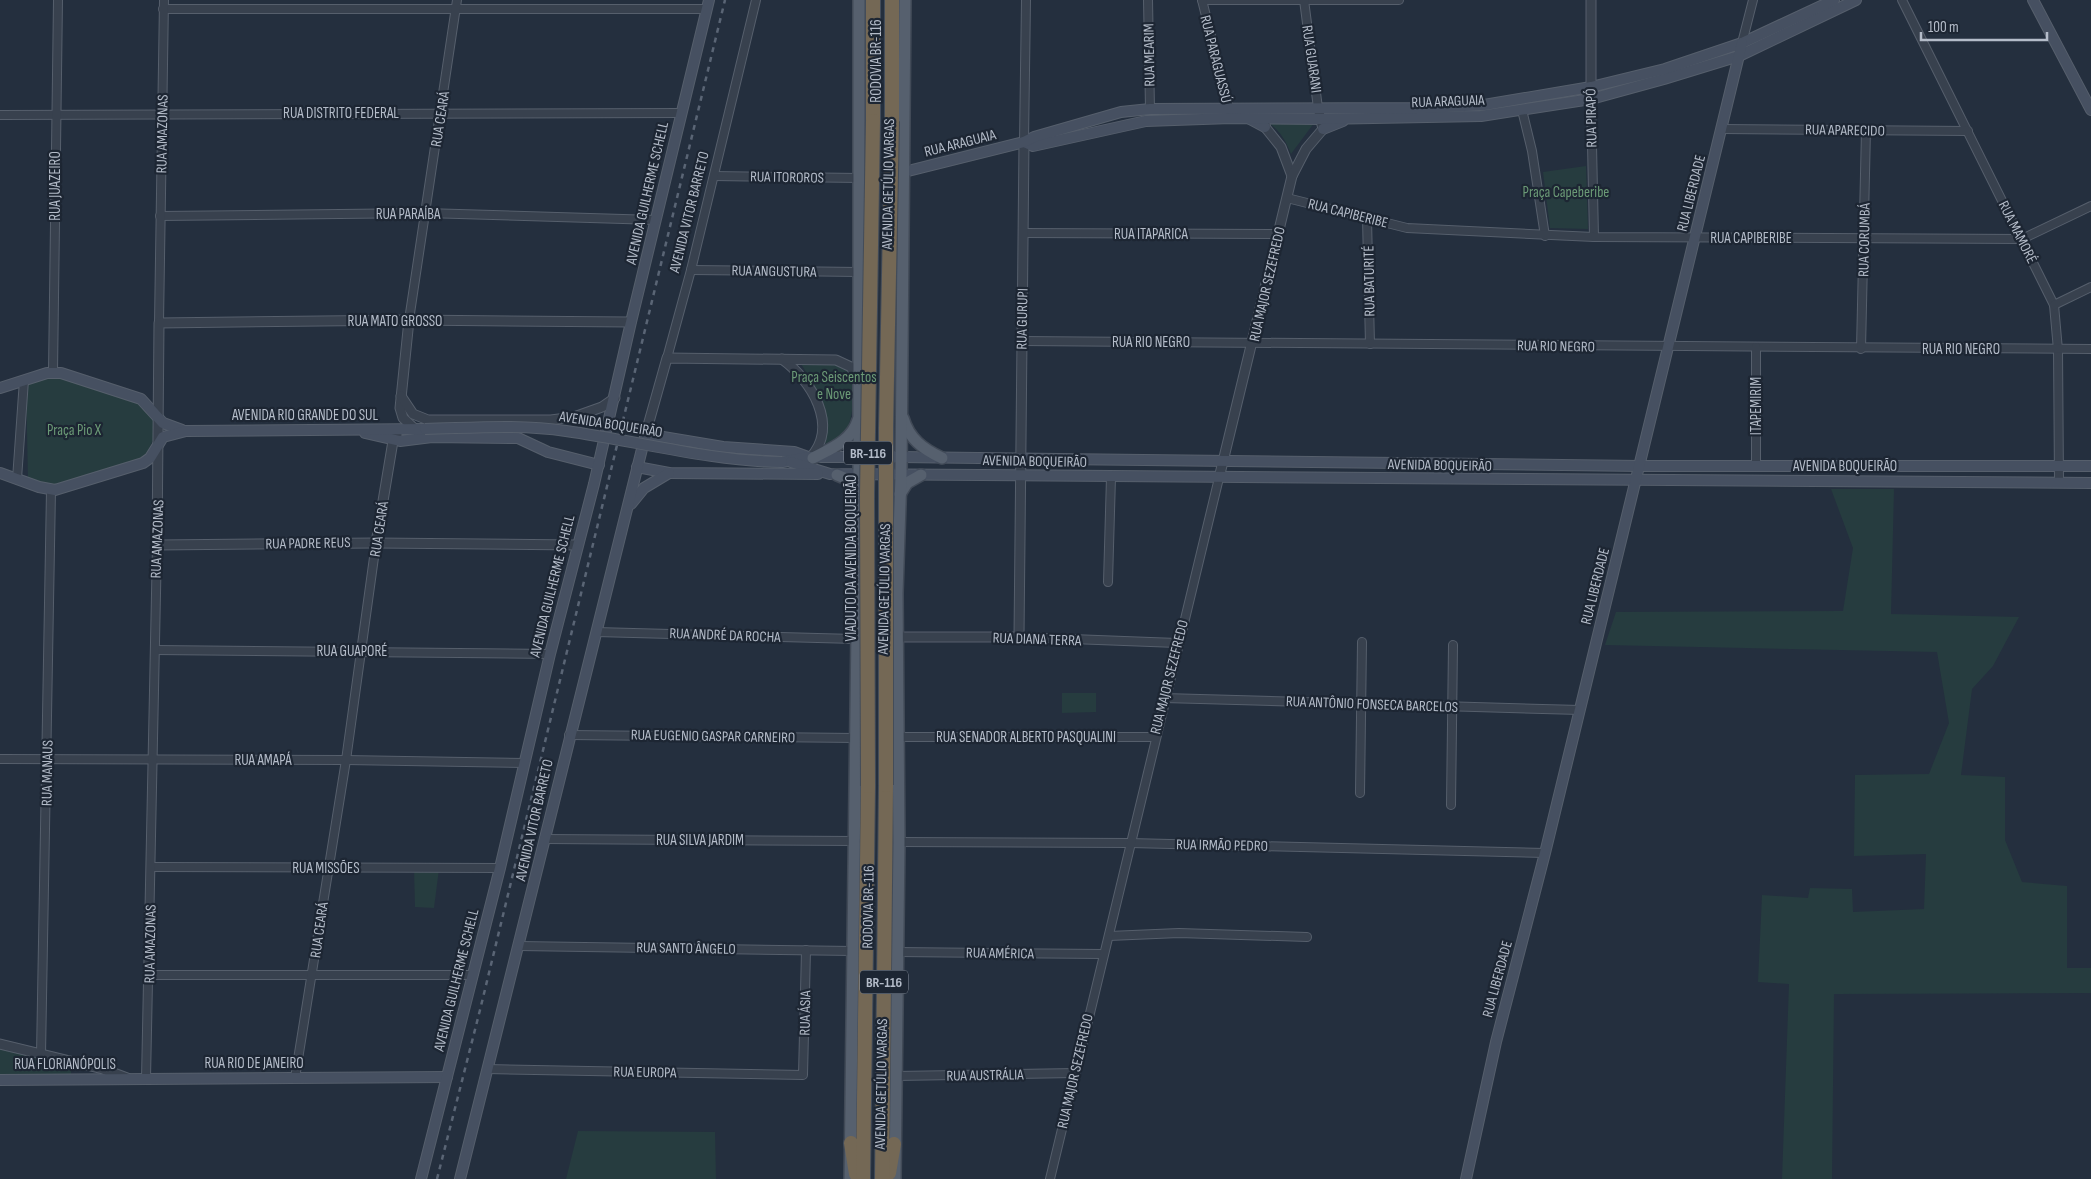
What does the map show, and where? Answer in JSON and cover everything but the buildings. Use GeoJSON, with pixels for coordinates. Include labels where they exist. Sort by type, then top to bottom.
{"type":"FeatureCollection","features":[{"type":"Feature","properties":{"kind":"highway","name":"RODOVIA BR-116"},"geometry":{"type":"LineString","coordinates":[[873,0],[873,121]]}},
{"type":"Feature","properties":{"kind":"highway","name":"RODOVIA BR-116"},"geometry":{"type":"LineString","coordinates":[[882,1179],[886,784],[886,428],[892,121],[892,0]]}},
{"type":"Feature","properties":{"kind":"highway","name":"VIADUTO DA AVENIDA BOQUEIRÃO"},"geometry":{"type":"LineString","coordinates":[[868,786],[867,495],[873,121]]}},
{"type":"Feature","properties":{"kind":"highway","name":"RODOVIA BR-116"},"geometry":{"type":"LineString","coordinates":[[863,1179],[868,786]]}},
{"type":"Feature","properties":{"kind":"highway"},"geometry":{"type":"LineString","coordinates":[[851,1143],[857,1179]]}},
{"type":"Feature","properties":{"kind":"highway"},"geometry":{"type":"LineString","coordinates":[[888,1179],[894,1144]]}},
{"type":"Feature","properties":{"kind":"main road","name":"AVENIDA GETÚLIO VARGAS"},"geometry":{"type":"LineString","coordinates":[[850,1179],[856,840],[855,639],[859,474],[859,0]]}},
{"type":"Feature","properties":{"kind":"main road","name":"AVENIDA GETÚLIO VARGAS"},"geometry":{"type":"LineString","coordinates":[[895,1179],[899,842],[897,637],[901,475],[904,0]]}},
{"type":"Feature","properties":{"kind":"main road","name":"RUA ARAGUAIA"},"geometry":{"type":"LineString","coordinates":[[1320,119],[1425,108],[1484,105],[1591,87],[1665,69],[1742,43],[1834,0]]}},
{"type":"Feature","properties":{"kind":"main road","name":"RUA ARAGUAIA"},"geometry":{"type":"LineString","coordinates":[[1024,142],[1033,146],[1146,121],[1230,113],[1246,118],[1320,119],[1481,116],[1591,99],[1664,80],[1739,56],[1856,0]]}},
{"type":"Feature","properties":{"kind":"main road"},"geometry":{"type":"LineString","coordinates":[[2033,0],[2091,110]]}},
{"type":"Feature","properties":{"kind":"main road","name":"AVENIDA GUILHERME SCHELL"},"geometry":{"type":"LineString","coordinates":[[421,1179],[500,868],[550,654],[599,464],[631,322],[708,4]]}},
{"type":"Feature","properties":{"kind":"main road","name":"RUA LIBERDADE"},"geometry":{"type":"LineString","coordinates":[[1466,1179],[1502,1015],[1545,852],[1742,43]]}},
{"type":"Feature","properties":{"kind":"main road","name":"RUA ARAGUAIA"},"geometry":{"type":"LineString","coordinates":[[904,172],[1024,142],[1034,137],[1121,112],[1150,109],[1230,113],[1265,118]]}},
{"type":"Feature","properties":{"kind":"main road"},"geometry":{"type":"LineString","coordinates":[[0,388],[54,372]]}},
{"type":"Feature","properties":{"kind":"main road","name":"AVENIDA RIO GRANDE DO SUL"},"geometry":{"type":"LineString","coordinates":[[54,372],[141,399],[159,419],[171,428],[186,431]]}},
{"type":"Feature","properties":{"kind":"main road"},"geometry":{"type":"LineString","coordinates":[[859,402],[869,415],[876,418],[889,416],[901,403]]}},
{"type":"Feature","properties":{"kind":"main road"},"geometry":{"type":"LineString","coordinates":[[901,403],[905,425],[910,435],[923,448],[942,458]]}},
{"type":"Feature","properties":{"kind":"main road"},"geometry":{"type":"LineString","coordinates":[[650,433],[723,447],[794,452],[810,458],[844,440],[854,430],[859,419]]}},
{"type":"Feature","properties":{"kind":"main road","name":"AVENIDA BOQUEIRÃO"},"geometry":{"type":"LineString","coordinates":[[420,430],[527,427],[546,429],[721,458],[786,462],[834,474],[2091,483]]}},
{"type":"Feature","properties":{"kind":"main road"},"geometry":{"type":"LineString","coordinates":[[342,429],[393,441],[432,437],[518,438],[548,452],[599,464]]}},
{"type":"Feature","properties":{"kind":"main road","name":"AVENIDA RIO GRANDE DO SUL"},"geometry":{"type":"LineString","coordinates":[[160,441],[167,435],[186,431],[420,430]]}},
{"type":"Feature","properties":{"kind":"main road","name":"AVENIDA VITOR BARRETO"},"geometry":{"type":"LineString","coordinates":[[460,1179],[637,467],[650,433]]}},
{"type":"Feature","properties":{"kind":"main road"},"geometry":{"type":"LineString","coordinates":[[0,473],[52,490],[140,464],[150,458],[160,441]]}},
{"type":"Feature","properties":{"kind":"main road","name":"AVENIDA BOQUEIRÃO"},"geometry":{"type":"LineString","coordinates":[[786,462],[810,458],[900,457],[1020,460],[1640,466],[2091,466]]}},
{"type":"Feature","properties":{"kind":"main road"},"geometry":{"type":"LineString","coordinates":[[637,467],[669,473],[834,474],[854,482],[858,494]]}},
{"type":"Feature","properties":{"kind":"main road"},"geometry":{"type":"LineString","coordinates":[[627,511],[644,488],[669,473]]}},
{"type":"Feature","properties":{"kind":"main road"},"geometry":{"type":"LineString","coordinates":[[900,494],[906,483],[921,475]]}},
{"type":"Feature","properties":{"kind":"main road"},"geometry":{"type":"LineString","coordinates":[[858,531],[871,518],[882,515],[892,519],[900,532]]}},
{"type":"Feature","properties":{"kind":"main road","name":"RUA RIO DE JANEIRO"},"geometry":{"type":"LineString","coordinates":[[130,1079],[447,1077]]}},
{"type":"Feature","properties":{"kind":"main road","name":"RUA FLORIANÓPOLIS"},"geometry":{"type":"LineString","coordinates":[[0,1080],[130,1079]]}},
{"type":"Feature","properties":{"kind":"street","name":"RUA JUAZEIRO"},"geometry":{"type":"LineString","coordinates":[[54,372],[55,115],[58,0]]}},
{"type":"Feature","properties":{"kind":"street","name":"RUA CEARÁ"},"geometry":{"type":"LineString","coordinates":[[420,430],[402,415],[401,396],[409,320],[442,113],[457,0]]}},
{"type":"Feature","properties":{"kind":"street","name":"AVENIDA VITOR BARRETO"},"geometry":{"type":"LineString","coordinates":[[650,433],[756,0]]}},
{"type":"Feature","properties":{"kind":"street","name":"RUA GURUPI"},"geometry":{"type":"LineString","coordinates":[[1019,637],[1019,476],[1026,0]]}},
{"type":"Feature","properties":{"kind":"street","name":"RUA MEARIM"},"geometry":{"type":"LineString","coordinates":[[1148,0],[1150,109]]}},
{"type":"Feature","properties":{"kind":"street"},"geometry":{"type":"LineString","coordinates":[[1202,0],[1399,0]]}},
{"type":"Feature","properties":{"kind":"street","name":"RUA PARAGUASSÚ"},"geometry":{"type":"LineString","coordinates":[[1202,0],[1230,113]]}},
{"type":"Feature","properties":{"kind":"street","name":"RUA PIRAPÓ"},"geometry":{"type":"LineString","coordinates":[[1591,0],[1594,237]]}},
{"type":"Feature","properties":{"kind":"street","name":"RUA LIBERDADE"},"geometry":{"type":"LineString","coordinates":[[1742,43],[1753,0]]}},
{"type":"Feature","properties":{"kind":"street","name":"RUA MAMORÉ"},"geometry":{"type":"LineString","coordinates":[[1902,0],[2054,305],[2058,350],[2059,482]]}},
{"type":"Feature","properties":{"kind":"street","name":"RUA GUARANI"},"geometry":{"type":"LineString","coordinates":[[1304,1],[1320,119]]}},
{"type":"Feature","properties":{"kind":"street"},"geometry":{"type":"LineString","coordinates":[[164,4],[456,9],[708,4]]}},
{"type":"Feature","properties":{"kind":"street","name":"RUA AMAZONAS"},"geometry":{"type":"LineString","coordinates":[[146,1079],[150,975],[152,760],[160,441],[159,323],[164,4]]}},
{"type":"Feature","properties":{"kind":"street"},"geometry":{"type":"LineString","coordinates":[[1522,110],[1532,152],[1545,236]]}},
{"type":"Feature","properties":{"kind":"street","name":"RUA DISTRITO FEDERAL"},"geometry":{"type":"LineString","coordinates":[[0,115],[682,113]]}},
{"type":"Feature","properties":{"kind":"street"},"geometry":{"type":"LineString","coordinates":[[1265,118],[1281,147],[1292,176]]}},
{"type":"Feature","properties":{"kind":"street","name":"RUA MAJOR SEZEFREDO"},"geometry":{"type":"LineString","coordinates":[[1050,1179],[1177,643],[1253,342],[1292,176],[1320,119]]}},
{"type":"Feature","properties":{"kind":"street","name":"RUA APARECIDO"},"geometry":{"type":"LineString","coordinates":[[1722,129],[1968,131]]}},
{"type":"Feature","properties":{"kind":"street","name":"RUA CORUMBÁ"},"geometry":{"type":"LineString","coordinates":[[1861,349],[1866,130]]}},
{"type":"Feature","properties":{"kind":"street","name":"RUA ITOROROS"},"geometry":{"type":"LineString","coordinates":[[714,176],[860,178]]}},
{"type":"Feature","properties":{"kind":"street","name":"RUA CAPIBERIBE"},"geometry":{"type":"LineString","coordinates":[[1287,198],[1407,228],[1594,237],[2022,239],[2091,206]]}},
{"type":"Feature","properties":{"kind":"street","name":"RUA PARAÍBA"},"geometry":{"type":"LineString","coordinates":[[160,216],[425,213],[656,220]]}},
{"type":"Feature","properties":{"kind":"street","name":"RUA BATURITÉ"},"geometry":{"type":"LineString","coordinates":[[1368,219],[1370,344]]}},
{"type":"Feature","properties":{"kind":"street","name":"RUA ITAPARICA"},"geometry":{"type":"LineString","coordinates":[[1023,234],[1278,234]]}},
{"type":"Feature","properties":{"kind":"street","name":"RUA ANGUSTURA"},"geometry":{"type":"LineString","coordinates":[[690,270],[858,272]]}},
{"type":"Feature","properties":{"kind":"street"},"geometry":{"type":"LineString","coordinates":[[2054,305],[2091,287]]}},
{"type":"Feature","properties":{"kind":"street","name":"RUA MATO GROSSO"},"geometry":{"type":"LineString","coordinates":[[159,323],[409,320],[631,322]]}},
{"type":"Feature","properties":{"kind":"street","name":"RUA RIO NEGRO"},"geometry":{"type":"LineString","coordinates":[[1021,341],[1861,349],[2091,349]]}},
{"type":"Feature","properties":{"kind":"street","name":"ITAPEMIRIM"},"geometry":{"type":"LineString","coordinates":[[1756,347],[1756,466]]}},
{"type":"Feature","properties":{"kind":"street"},"geometry":{"type":"LineString","coordinates":[[667,358],[782,359],[844,362],[854,370],[858,383]]}},
{"type":"Feature","properties":{"kind":"street"},"geometry":{"type":"LineString","coordinates":[[782,359],[806,379],[822,418],[821,440],[810,458]]}},
{"type":"Feature","properties":{"kind":"street"},"geometry":{"type":"LineString","coordinates":[[17,479],[24,380]]}},
{"type":"Feature","properties":{"kind":"street"},"geometry":{"type":"LineString","coordinates":[[401,396],[410,412],[428,420],[566,418],[592,411],[615,398]]}},
{"type":"Feature","properties":{"kind":"street"},"geometry":{"type":"LineString","coordinates":[[393,441],[400,434],[420,430]]}},
{"type":"Feature","properties":{"kind":"street","name":"RUA CEARÁ"},"geometry":{"type":"LineString","coordinates":[[295,1078],[346,760],[376,542],[393,441]]}},
{"type":"Feature","properties":{"kind":"street"},"geometry":{"type":"LineString","coordinates":[[1108,582],[1111,477]]}},
{"type":"Feature","properties":{"kind":"street","name":"RUA MANAUS"},"geometry":{"type":"LineString","coordinates":[[41,1055],[52,490]]}},
{"type":"Feature","properties":{"kind":"street","name":"RUA PADRE REUS"},"geometry":{"type":"LineString","coordinates":[[157,545],[376,542],[578,545]]}},
{"type":"Feature","properties":{"kind":"street","name":"RUA ANDRÉ DA ROCHA"},"geometry":{"type":"LineString","coordinates":[[596,632],[855,639]]}},
{"type":"Feature","properties":{"kind":"street","name":"RUA DIANA TERRA"},"geometry":{"type":"LineString","coordinates":[[897,637],[1019,637],[1177,643]]}},
{"type":"Feature","properties":{"kind":"street"},"geometry":{"type":"LineString","coordinates":[[1360,793],[1362,642]]}},
{"type":"Feature","properties":{"kind":"street"},"geometry":{"type":"LineString","coordinates":[[1451,805],[1453,645]]}},
{"type":"Feature","properties":{"kind":"street","name":"RUA GUAPORÉ"},"geometry":{"type":"LineString","coordinates":[[155,650],[550,654]]}},
{"type":"Feature","properties":{"kind":"street","name":"RUA ANTÔNIO FONSECA BARCELOS"},"geometry":{"type":"LineString","coordinates":[[1164,698],[1580,710]]}},
{"type":"Feature","properties":{"kind":"street","name":"RUA EUGENIO GASPAR CARNEIRO"},"geometry":{"type":"LineString","coordinates":[[569,735],[856,738]]}},
{"type":"Feature","properties":{"kind":"street","name":"RUA SENADOR ALBERTO PASQUALINI"},"geometry":{"type":"LineString","coordinates":[[897,737],[1155,737]]}},
{"type":"Feature","properties":{"kind":"street","name":"RUA AMAPÁ"},"geometry":{"type":"LineString","coordinates":[[0,759],[346,760],[525,763]]}},
{"type":"Feature","properties":{"kind":"street","name":"RUA SILVA JARDIM"},"geometry":{"type":"LineString","coordinates":[[544,839],[856,840]]}},
{"type":"Feature","properties":{"kind":"street","name":"RUA IRMÃO PEDRO"},"geometry":{"type":"LineString","coordinates":[[899,842],[1130,843],[1545,852]]}},
{"type":"Feature","properties":{"kind":"street","name":"RUA MISSÕES"},"geometry":{"type":"LineString","coordinates":[[152,867],[500,868]]}},
{"type":"Feature","properties":{"kind":"street"},"geometry":{"type":"LineString","coordinates":[[1109,936],[1179,933],[1307,937]]}},
{"type":"Feature","properties":{"kind":"street","name":"RUA SANTO ÂNGELO"},"geometry":{"type":"LineString","coordinates":[[519,946],[853,951]]}},
{"type":"Feature","properties":{"kind":"street","name":"RUA ÁSIA"},"geometry":{"type":"LineString","coordinates":[[803,1075],[806,950]]}},
{"type":"Feature","properties":{"kind":"street","name":"RUA AMÉRICA"},"geometry":{"type":"LineString","coordinates":[[897,952],[1103,954]]}},
{"type":"Feature","properties":{"kind":"street"},"geometry":{"type":"LineString","coordinates":[[150,975],[473,975]]}},
{"type":"Feature","properties":{"kind":"street","name":"RUA RIO DE JANEIRO"},"geometry":{"type":"LineString","coordinates":[[0,1044],[103,1069],[130,1079]]}},
{"type":"Feature","properties":{"kind":"street"},"geometry":{"type":"LineString","coordinates":[[64,1061],[78,1071],[77,1080]]}},
{"type":"Feature","properties":{"kind":"street","name":"RUA EUROPA"},"geometry":{"type":"LineString","coordinates":[[487,1069],[803,1075]]}},
{"type":"Feature","properties":{"kind":"street","name":"RUA AUSTRÁLIA"},"geometry":{"type":"LineString","coordinates":[[896,1076],[1075,1073]]}},
{"type":"Feature","properties":{"kind":"green space"},"geometry":{"type":"Polygon","coordinates":[[[1267,122],[1314,123],[1291,154],[1282,136],[1267,122]]]}},
{"type":"Feature","properties":{"kind":"green space","name":"Praça Capeberibe"},"geometry":{"type":"Polygon","coordinates":[[[1586,166],[1588,229],[1550,228],[1543,172],[1586,166]]]}},
{"type":"Feature","properties":{"kind":"green space","name":"Praça Seiscentos e Nove"},"geometry":{"type":"Polygon","coordinates":[[[801,364],[834,364],[844,368],[849,373],[853,389],[850,420],[844,434],[835,440],[823,444],[825,433],[824,412],[817,392],[801,364]]]}},
{"type":"Feature","properties":{"kind":"green space","name":"Praça Pio X"},"geometry":{"type":"Polygon","coordinates":[[[53,374],[138,401],[153,416],[154,438],[144,459],[52,485],[28,479],[26,384],[53,374]]]}},
{"type":"Feature","properties":{"kind":"green space"},"geometry":{"type":"Polygon","coordinates":[[[1831,489],[1894,489],[1891,614],[2019,617],[1993,666],[1972,689],[1961,775],[2005,777],[2005,840],[2022,882],[2067,886],[2067,968],[2091,968],[2091,993],[1834,994],[1832,1179],[1782,1179],[1789,984],[1758,982],[1762,895],[1808,898],[1810,888],[1852,889],[1853,912],[1924,909],[1926,854],[1854,856],[1855,775],[1929,774],[1949,723],[1937,652],[1605,645],[1616,612],[1843,611],[1853,548],[1831,489]]]}},
{"type":"Feature","properties":{"kind":"green space"},"geometry":{"type":"Polygon","coordinates":[[[1062,693],[1096,693],[1096,712],[1062,713],[1062,693]]]}},
{"type":"Feature","properties":{"kind":"green space"},"geometry":{"type":"Polygon","coordinates":[[[414,869],[439,869],[434,908],[415,907],[414,869]]]}},
{"type":"Feature","properties":{"kind":"green space"},"geometry":{"type":"Polygon","coordinates":[[[0,1046],[71,1066],[71,1078],[0,1076],[0,1046]]]}},
{"type":"Feature","properties":{"kind":"green space"},"geometry":{"type":"Polygon","coordinates":[[[578,1131],[715,1132],[716,1179],[566,1179],[578,1131]]]}},
{"type":"Feature","properties":{"kind":"railway"},"geometry":{"type":"LineString","coordinates":[[437,1179],[480,1010],[725,0]]}}]}
